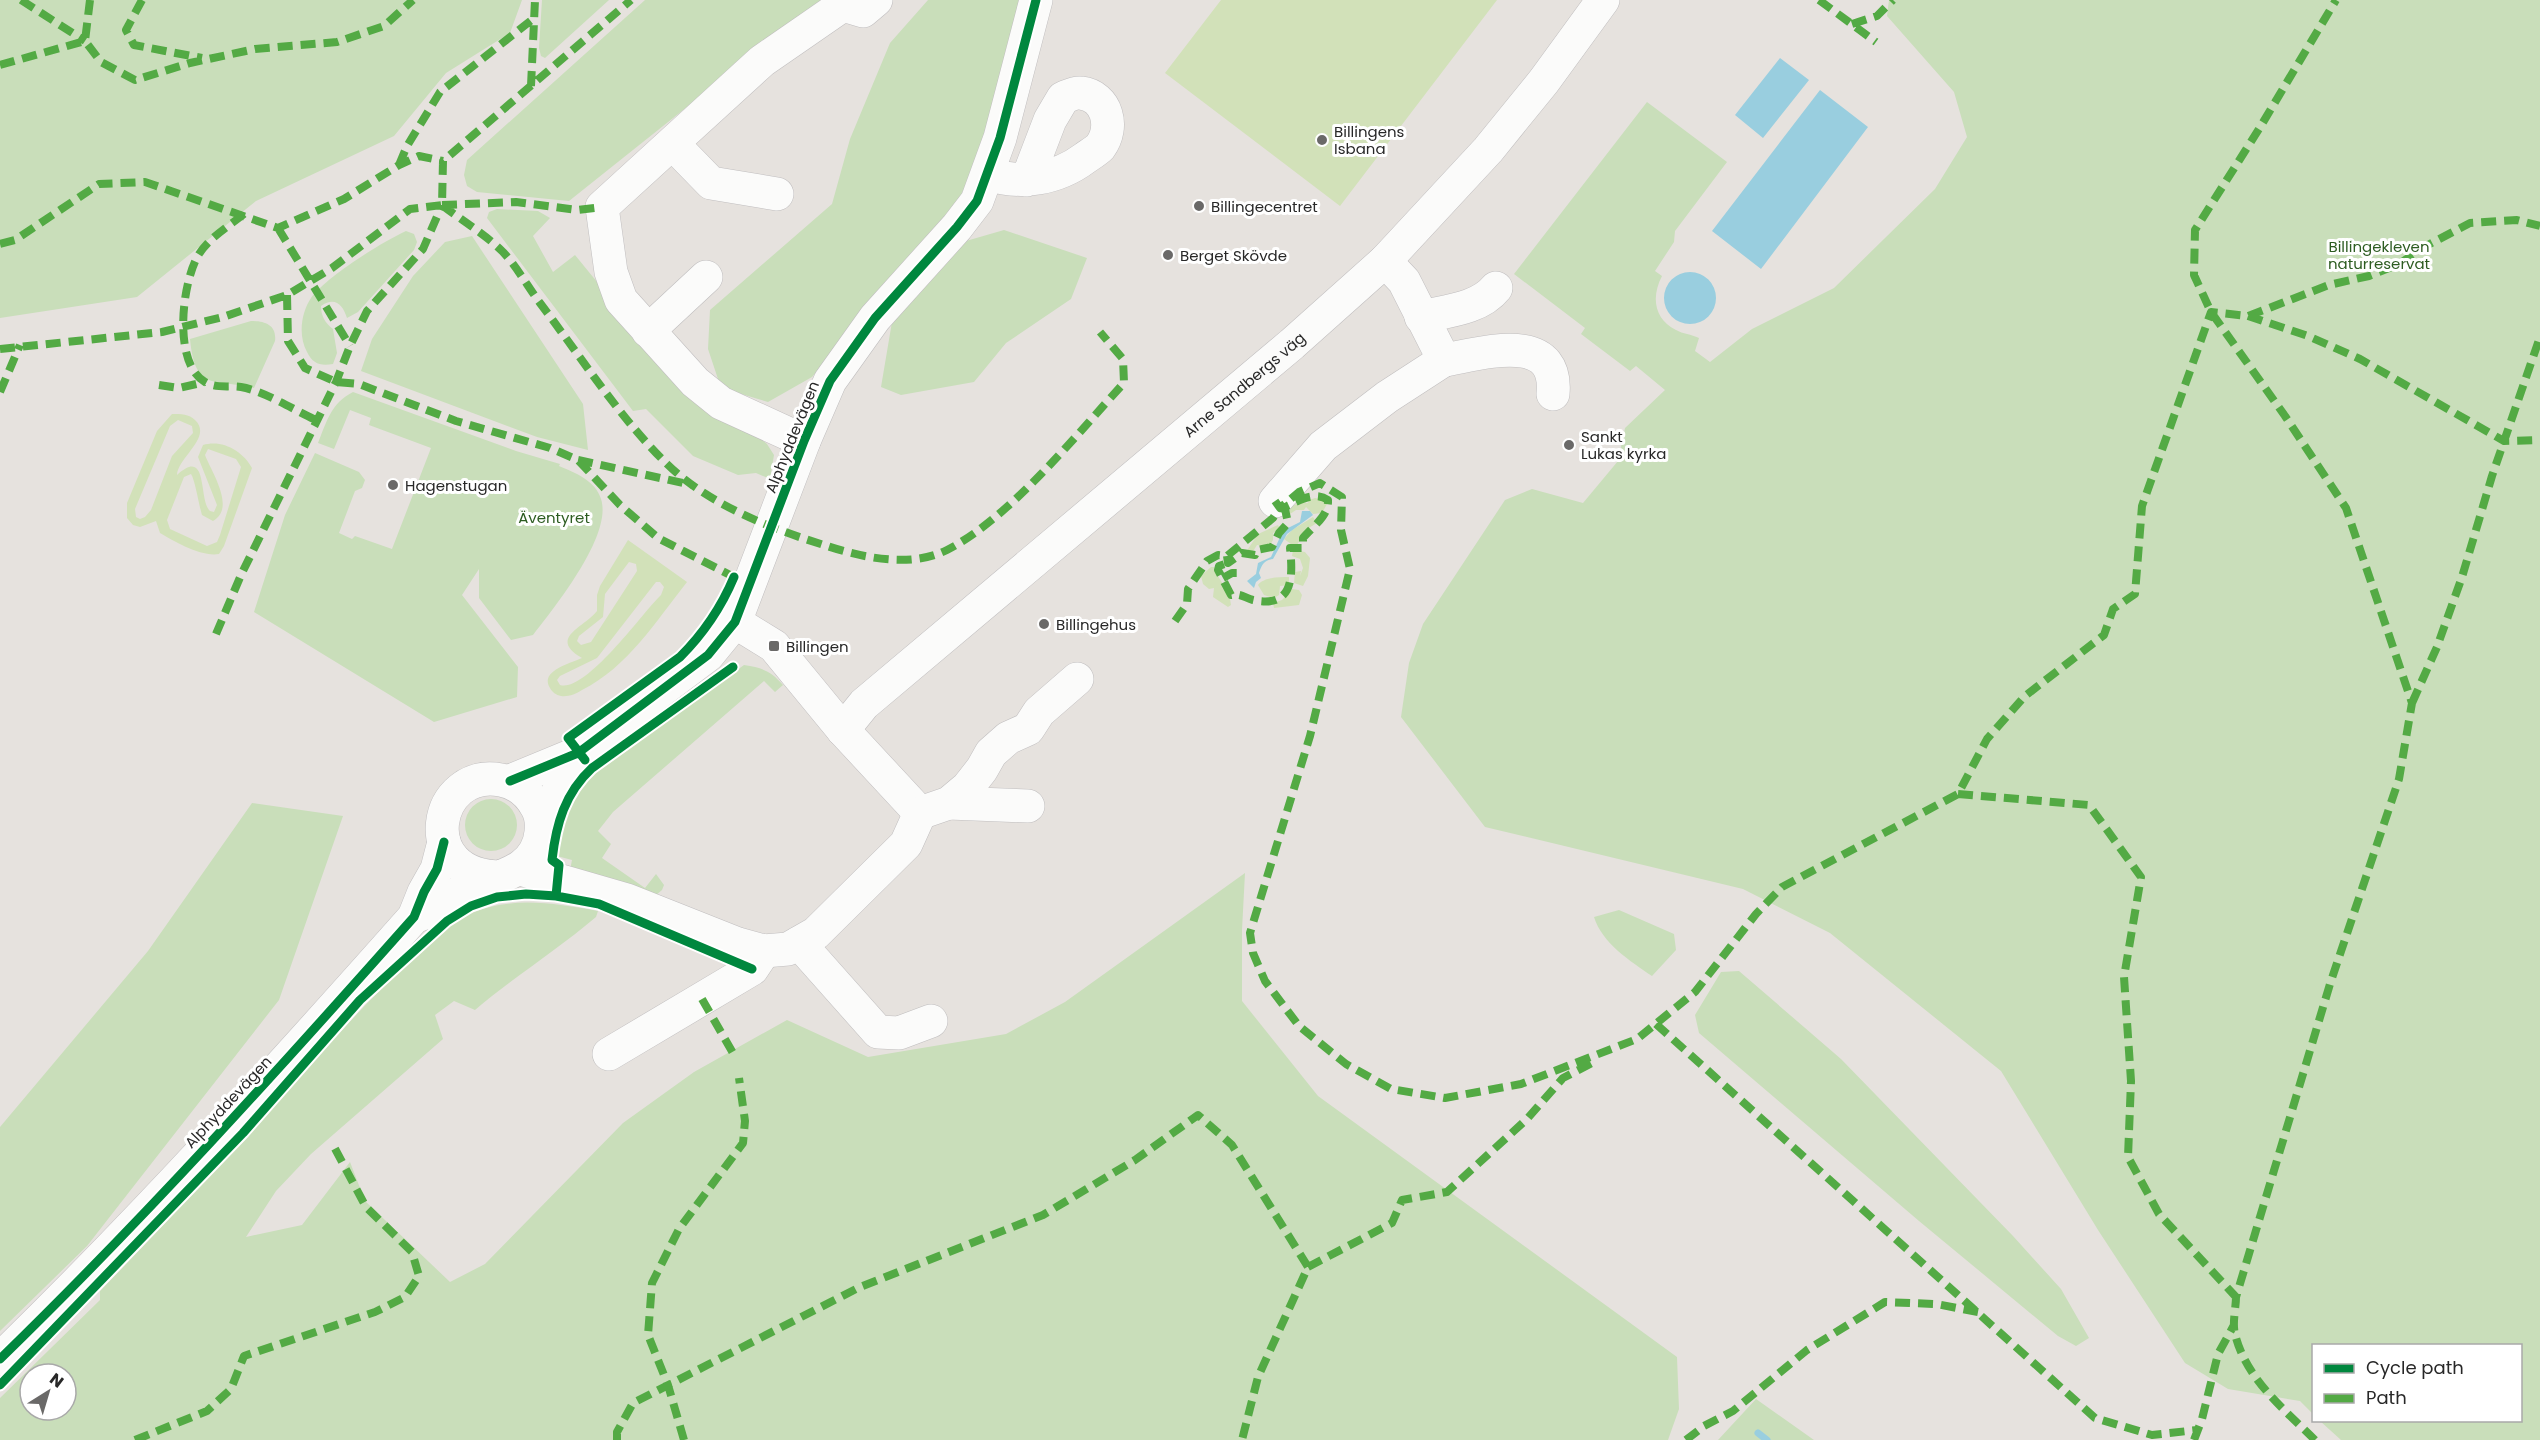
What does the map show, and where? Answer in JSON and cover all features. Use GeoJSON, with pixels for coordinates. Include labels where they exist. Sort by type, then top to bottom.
{"type":"FeatureCollection","features":[{"type":"Feature","properties":{"kind":"street"},"geometry":{"type":"LineString","coordinates":[[804,441],[721,403],[695,382],[621,300],[605,243],[602,207],[762,62],[843,5],[863,11],[876,0]]}},
{"type":"Feature","properties":{"kind":"street","name":"Alphyddevägen"},"geometry":{"type":"LineString","coordinates":[[510,781],[578,753],[708,655],[735,622],[804,441],[830,381],[875,318],[957,227],[976,201],[1000,138],[1036,0]]}},
{"type":"Feature","properties":{"kind":"street","name":"Arne Sandbergs väg"},"geometry":{"type":"LineString","coordinates":[[843,730],[864,704],[1292,344],[1386,261],[1488,150],[1544,81],[1603,0]]}},
{"type":"Feature","properties":{"kind":"street"},"geometry":{"type":"LineString","coordinates":[[673,144],[711,183],[777,194]]}},
{"type":"Feature","properties":{"kind":"street"},"geometry":{"type":"LineString","coordinates":[[988,174],[1000,178],[1027,180]]}},
{"type":"Feature","properties":{"kind":"street"},"geometry":{"type":"LineString","coordinates":[[1386,261],[1404,281],[1444,360]]}},
{"type":"Feature","properties":{"kind":"street"},"geometry":{"type":"LineString","coordinates":[[648,331],[706,278]]}},
{"type":"Feature","properties":{"kind":"street"},"geometry":{"type":"LineString","coordinates":[[1421,317],[1470,305],[1488,298],[1496,288]]}},
{"type":"Feature","properties":{"kind":"street"},"geometry":{"type":"LineString","coordinates":[[1275,501],[1323,446],[1387,397],[1444,360],[1509,350],[1525,350],[1536,355],[1547,365],[1554,381],[1553,394]]}},
{"type":"Feature","properties":{"kind":"street"},"geometry":{"type":"LineString","coordinates":[[735,622],[774,646],[843,730],[934,808],[1028,806]]}},
{"type":"Feature","properties":{"kind":"street"},"geometry":{"type":"LineString","coordinates":[[511,873],[533,856],[540,841],[542,823],[538,810],[532,798],[510,781],[492,778],[474,781],[458,791],[447,806],[442,823],[444,842],[452,858],[466,870],[483,877],[511,873],[627,900],[712,934],[764,951],[788,949],[816,933],[906,844],[934,808],[968,787],[991,753],[1008,738],[1028,729],[1039,712],[1077,679]]}},
{"type":"Feature","properties":{"kind":"street","name":"Alphyddevägen"},"geometry":{"type":"LineString","coordinates":[[542,823],[578,753]]}},
{"type":"Feature","properties":{"kind":"street","name":"Alphyddevägen"},"geometry":{"type":"LineString","coordinates":[[0,1359],[239,1114],[414,917],[437,869],[444,842]]}},
{"type":"Feature","properties":{"kind":"street","name":"Alphyddevägen"},"geometry":{"type":"LineString","coordinates":[[414,917],[439,906],[461,892],[511,873]]}},
{"type":"Feature","properties":{"kind":"street"},"geometry":{"type":"LineString","coordinates":[[799,943],[878,1032],[899,1033],[931,1021]]}},
{"type":"Feature","properties":{"kind":"street"},"geometry":{"type":"LineString","coordinates":[[609,1054],[752,969],[764,951]]}},
{"type":"Feature","properties":{"kind":"green space"},"geometry":{"type":"Polygon","coordinates":[[[0,0],[522,0],[510,33],[446,73],[394,136],[256,201],[137,297],[0,318],[0,0]]]}},
{"type":"Feature","properties":{"kind":"green space"},"geometry":{"type":"Polygon","coordinates":[[[542,0],[609,0],[545,58],[541,56],[539,48],[542,0]]]}},
{"type":"Feature","properties":{"kind":"green space"},"geometry":{"type":"Polygon","coordinates":[[[645,0],[835,0],[791,24],[569,201],[477,192],[467,186],[464,175],[467,160],[645,0]]]}},
{"type":"Feature","properties":{"kind":"green space"},"geometry":{"type":"Polygon","coordinates":[[[928,0],[1021,0],[990,125],[951,220],[812,377],[768,402],[721,388],[708,349],[710,310],[832,204],[850,139],[890,43],[928,0]]]}},
{"type":"Feature","properties":{"kind":"green space","name":"Billingens Isbana"},"geometry":{"type":"Polygon","coordinates":[[[1221,0],[1497,0],[1340,206],[1165,73],[1221,0]]]}},
{"type":"Feature","properties":{"kind":"green space","name":"Billingekleven naturreservat"},"geometry":{"type":"Polygon","coordinates":[[[1889,0],[2540,0],[2540,1440],[2341,1440],[2321,1422],[2522,1422],[2522,1344],[2312,1344],[2312,1413],[2300,1401],[2228,1389],[2185,1363],[2098,1230],[2001,1071],[1830,933],[1743,889],[1485,827],[1401,717],[1409,663],[1423,624],[1505,500],[1532,489],[1583,503],[1618,461],[1625,428],[1665,390],[1636,366],[1630,371],[1581,334],[1585,328],[1514,274],[1647,102],[1727,162],[1675,231],[1674,242],[1655,271],[1662,276],[1656,299],[1659,314],[1663,320],[1676,330],[1699,338],[1695,351],[1710,362],[1752,329],[1834,288],[1935,189],[1967,137],[1954,92],[1887,16],[1889,0]]]}},
{"type":"Feature","properties":{"kind":"green space"},"geometry":{"type":"Polygon","coordinates":[[[497,209],[538,211],[550,218],[533,236],[553,272],[575,255],[642,337],[767,444],[774,455],[770,479],[756,473],[738,475],[693,456],[646,409],[633,411],[487,218],[489,212],[497,209]]]}},
{"type":"Feature","properties":{"kind":"green space"},"geometry":{"type":"Polygon","coordinates":[[[1004,230],[1087,258],[1071,299],[1006,343],[974,382],[901,395],[881,387],[893,316],[966,241],[1004,230]]]}},
{"type":"Feature","properties":{"kind":"green space"},"geometry":{"type":"Polygon","coordinates":[[[406,231],[414,234],[417,242],[414,250],[358,312],[347,318],[338,303],[330,302],[321,306],[324,319],[333,329],[337,353],[333,364],[324,365],[314,362],[302,339],[303,317],[311,298],[341,270],[369,251],[406,231]]]}},
{"type":"Feature","properties":{"kind":"green space"},"geometry":{"type":"Polygon","coordinates":[[[472,236],[583,404],[588,450],[537,437],[361,371],[372,339],[413,276],[445,242],[472,236]]]}},
{"type":"Feature","properties":{"kind":"green space"},"geometry":{"type":"Polygon","coordinates":[[[251,321],[269,325],[275,336],[275,341],[254,388],[209,380],[202,376],[193,356],[190,339],[251,321]]]}},
{"type":"Feature","properties":{"kind":"green space","name":"Äventyret"},"geometry":{"type":"Polygon","coordinates":[[[353,392],[516,451],[560,464],[559,466],[578,474],[589,482],[598,493],[601,499],[602,514],[590,551],[567,590],[533,635],[511,640],[479,598],[479,569],[462,595],[518,667],[517,697],[434,722],[254,612],[285,515],[315,453],[359,472],[365,480],[362,488],[355,491],[339,533],[352,539],[355,536],[392,549],[431,448],[369,425],[371,418],[350,410],[334,449],[318,443],[335,407],[353,392]]]}},
{"type":"Feature","properties":{"kind":"green space"},"geometry":{"type":"Polygon","coordinates":[[[172,414],[182,414],[195,420],[200,433],[177,475],[187,468],[194,467],[198,471],[206,505],[210,511],[214,512],[217,505],[198,457],[203,445],[217,444],[231,448],[243,456],[252,468],[224,546],[219,554],[204,553],[188,548],[160,533],[156,521],[140,527],[133,525],[127,518],[127,503],[157,431],[172,414]],[[178,420],[170,426],[135,509],[136,517],[140,519],[151,510],[172,456],[193,433],[192,426],[178,420]],[[208,449],[205,455],[217,480],[222,499],[220,515],[213,521],[202,515],[191,474],[184,477],[167,520],[170,529],[207,546],[217,542],[241,467],[236,459],[208,449]]]}},
{"type":"Feature","properties":{"kind":"green space"},"geometry":{"type":"Polygon","coordinates":[[[1315,498],[1325,500],[1327,504],[1322,513],[1313,514],[1306,507],[1304,510],[1296,510],[1290,514],[1288,508],[1301,502],[1308,503],[1309,500],[1315,498]]]}},
{"type":"Feature","properties":{"kind":"green space"},"geometry":{"type":"Polygon","coordinates":[[[1313,517],[1317,523],[1307,529],[1297,545],[1284,539],[1292,530],[1313,517]]]}},
{"type":"Feature","properties":{"kind":"green space"},"geometry":{"type":"Polygon","coordinates":[[[1278,525],[1280,529],[1273,533],[1273,540],[1269,547],[1257,545],[1252,553],[1246,552],[1258,534],[1278,525]]]}},
{"type":"Feature","properties":{"kind":"green space"},"geometry":{"type":"Polygon","coordinates":[[[628,540],[687,582],[640,642],[613,669],[577,693],[566,696],[557,695],[550,688],[549,677],[558,668],[582,658],[572,651],[568,639],[597,611],[597,595],[600,586],[628,540]],[[629,562],[605,594],[603,617],[579,636],[577,641],[581,645],[591,642],[637,571],[636,564],[629,562]],[[656,582],[597,658],[560,676],[557,680],[560,685],[571,684],[584,677],[614,649],[661,595],[664,587],[660,582],[656,582]]]}},
{"type":"Feature","properties":{"kind":"green space"},"geometry":{"type":"Polygon","coordinates":[[[1293,550],[1305,552],[1310,558],[1308,576],[1303,586],[1294,583],[1295,572],[1301,571],[1300,576],[1303,568],[1300,559],[1292,556],[1293,550]]]}},
{"type":"Feature","properties":{"kind":"green space"},"geometry":{"type":"Polygon","coordinates":[[[1214,567],[1228,595],[1231,605],[1228,607],[1213,597],[1214,588],[1209,589],[1203,584],[1201,576],[1214,567]]]}},
{"type":"Feature","properties":{"kind":"green space"},"geometry":{"type":"Polygon","coordinates":[[[1289,577],[1289,585],[1280,586],[1279,595],[1274,598],[1264,595],[1258,585],[1268,579],[1289,577]]]}},
{"type":"Feature","properties":{"kind":"green space"},"geometry":{"type":"Polygon","coordinates":[[[1292,589],[1299,590],[1302,595],[1299,605],[1274,608],[1273,603],[1282,600],[1292,589]]]}},
{"type":"Feature","properties":{"kind":"green space"},"geometry":{"type":"Polygon","coordinates":[[[744,665],[766,671],[775,676],[783,685],[775,692],[764,681],[613,812],[598,831],[611,844],[602,858],[645,888],[656,874],[664,885],[662,890],[655,896],[570,870],[572,860],[557,856],[558,845],[567,816],[588,779],[744,665]]]}},
{"type":"Feature","properties":{"kind":"green space"},"geometry":{"type":"Polygon","coordinates":[[[486,799],[496,799],[510,806],[517,825],[510,844],[496,851],[486,851],[476,847],[469,840],[465,830],[465,820],[469,810],[476,803],[486,799]]]}},
{"type":"Feature","properties":{"kind":"green space"},"geometry":{"type":"Polygon","coordinates":[[[252,803],[343,816],[279,1000],[87,1246],[0,1331],[0,1127],[148,951],[252,803]]]}},
{"type":"Feature","properties":{"kind":"green space"},"geometry":{"type":"Polygon","coordinates":[[[1245,873],[1242,1001],[1318,1096],[1677,1357],[1679,1409],[1668,1440],[0,1440],[0,1398],[18,1380],[18,1422],[78,1422],[78,1362],[37,1362],[100,1300],[100,1291],[392,978],[448,928],[465,916],[481,909],[514,903],[531,903],[564,905],[598,911],[596,917],[475,1010],[454,1001],[435,1015],[443,1039],[311,1154],[276,1191],[246,1237],[302,1225],[350,1162],[365,1201],[450,1282],[485,1264],[623,1123],[694,1072],[787,1020],[868,1057],[1006,1034],[1065,1002],[1245,873]]]}},
{"type":"Feature","properties":{"kind":"green space"},"geometry":{"type":"Polygon","coordinates":[[[1619,910],[1674,934],[1676,950],[1652,976],[1610,943],[1594,917],[1619,910]]]}},
{"type":"Feature","properties":{"kind":"green space"},"geometry":{"type":"Polygon","coordinates":[[[1739,971],[1841,1059],[2013,1236],[2061,1289],[2089,1338],[2076,1346],[2058,1336],[1699,1033],[1695,1015],[1721,972],[1739,971]]]}},
{"type":"Feature","properties":{"kind":"green space"},"geometry":{"type":"Polygon","coordinates":[[[1756,1399],[1814,1440],[1718,1440],[1756,1399]]]}},
{"type":"Feature","properties":{"kind":"water"},"geometry":{"type":"Polygon","coordinates":[[[1780,58],[1809,80],[1763,138],[1735,115],[1780,58]]]}},
{"type":"Feature","properties":{"kind":"water"},"geometry":{"type":"Polygon","coordinates":[[[1820,90],[1868,127],[1761,269],[1712,231],[1820,90]]]}},
{"type":"Feature","properties":{"kind":"water"},"geometry":{"type":"Polygon","coordinates":[[[1685,272],[1695,272],[1709,279],[1716,298],[1709,317],[1695,324],[1685,324],[1675,320],[1668,313],[1664,303],[1664,293],[1668,283],[1675,276],[1685,272]]]}},
{"type":"Feature","properties":{"kind":"water"},"geometry":{"type":"Polygon","coordinates":[[[1302,511],[1310,511],[1313,515],[1287,534],[1273,559],[1265,561],[1259,573],[1261,578],[1256,582],[1254,588],[1247,581],[1256,574],[1258,563],[1271,557],[1281,535],[1288,528],[1300,522],[1302,511]]]}},
{"type":"Feature","properties":{"kind":"waterway"},"geometry":{"type":"LineString","coordinates":[[1758,1433],[1767,1440]]}},
{"type":"Feature","properties":{"kind":"marked path"},"geometry":{"type":"LineString","coordinates":[[21,0],[85,41]]}},
{"type":"Feature","properties":{"kind":"marked path"},"geometry":{"type":"LineString","coordinates":[[90,0],[85,41],[101,62],[135,80],[190,63],[255,49],[337,42],[384,26],[413,0]]}},
{"type":"Feature","properties":{"kind":"marked path"},"geometry":{"type":"LineString","coordinates":[[142,0],[126,30],[134,45],[202,58]]}},
{"type":"Feature","properties":{"kind":"marked path"},"geometry":{"type":"LineString","coordinates":[[531,86],[535,0]]}},
{"type":"Feature","properties":{"kind":"marked path"},"geometry":{"type":"LineString","coordinates":[[0,349],[162,332],[223,317],[287,295],[332,268],[410,209],[442,205],[443,161],[631,0]]}},
{"type":"Feature","properties":{"kind":"marked path"},"geometry":{"type":"LineString","coordinates":[[1819,0],[1876,42]]}},
{"type":"Feature","properties":{"kind":"marked path"},"geometry":{"type":"LineString","coordinates":[[1852,24],[1877,16],[1893,0]]}},
{"type":"Feature","properties":{"kind":"marked path"},"geometry":{"type":"LineString","coordinates":[[2315,1440],[2279,1405],[2248,1365],[2240,1350],[2234,1330],[2236,1297],[2330,984],[2399,779],[2412,703],[2346,508],[2285,416],[2211,312],[2194,275],[2195,230],[2336,0]]}},
{"type":"Feature","properties":{"kind":"marked path"},"geometry":{"type":"LineString","coordinates":[[399,165],[407,146],[440,92],[533,19]]}},
{"type":"Feature","properties":{"kind":"marked path"},"geometry":{"type":"LineString","coordinates":[[0,65],[85,41]]}},
{"type":"Feature","properties":{"kind":"marked path"},"geometry":{"type":"LineString","coordinates":[[0,244],[15,240],[99,184],[145,182],[278,228],[344,199],[399,165],[419,156],[443,161]]}},
{"type":"Feature","properties":{"kind":"marked path"},"geometry":{"type":"LineString","coordinates":[[442,205],[516,202],[578,210],[602,207]]}},
{"type":"Feature","properties":{"kind":"marked path"},"geometry":{"type":"LineString","coordinates":[[442,205],[503,252],[617,407],[649,446],[684,479],[702,492],[742,514],[785,532],[856,554],[903,560],[933,555],[971,536],[1018,497],[1124,383],[1123,359],[1100,332]]}},
{"type":"Feature","properties":{"kind":"marked path"},"geometry":{"type":"LineString","coordinates":[[216,634],[241,575],[336,382],[367,311],[423,249],[442,205]]}},
{"type":"Feature","properties":{"kind":"marked path"},"geometry":{"type":"LineString","coordinates":[[244,214],[208,243],[193,266],[188,283],[183,321],[188,358],[195,372],[205,382],[250,389],[316,420]]}},
{"type":"Feature","properties":{"kind":"marked path"},"geometry":{"type":"LineString","coordinates":[[1275,501],[1280,508],[1299,492],[1320,483],[1342,497],[1341,530],[1350,569],[1310,736],[1250,933],[1253,953],[1265,981],[1299,1026],[1346,1064],[1391,1089],[1445,1098],[1521,1084],[1637,1039],[1695,992],[1756,914],[1782,887],[1958,794],[1987,739],[2025,696],[2104,635],[2113,609],[2135,594],[2142,506],[2211,312],[2248,316],[2329,285],[2369,276],[2399,264],[2426,246],[2470,223],[2517,220],[2540,226]]}},
{"type":"Feature","properties":{"kind":"marked path"},"geometry":{"type":"LineString","coordinates":[[278,228],[350,346]]}},
{"type":"Feature","properties":{"kind":"marked path"},"geometry":{"type":"LineString","coordinates":[[287,295],[288,341],[305,368],[336,382],[359,384],[456,421],[550,448],[578,460],[620,505],[658,538],[734,577],[732,582]]}},
{"type":"Feature","properties":{"kind":"marked path"},"geometry":{"type":"LineString","coordinates":[[2248,316],[2308,336],[2360,359],[2504,441],[2540,440]]}},
{"type":"Feature","properties":{"kind":"marked path"},"geometry":{"type":"LineString","coordinates":[[2412,703],[2437,647],[2462,577],[2492,476],[2540,337]]}},
{"type":"Feature","properties":{"kind":"marked path"},"geometry":{"type":"LineString","coordinates":[[0,392],[20,345]]}},
{"type":"Feature","properties":{"kind":"marked path"},"geometry":{"type":"LineString","coordinates":[[159,385],[179,388],[205,382]]}},
{"type":"Feature","properties":{"kind":"marked path"},"geometry":{"type":"LineString","coordinates":[[578,460],[692,485]]}},
{"type":"Feature","properties":{"kind":"marked path"},"geometry":{"type":"LineString","coordinates":[[1227,556],[1228,563],[1242,553],[1255,555],[1257,550],[1272,547],[1279,533],[1288,523],[1285,509],[1287,506],[1313,496],[1328,500],[1323,516],[1303,538],[1303,548],[1290,548],[1290,579],[1284,595],[1276,600],[1266,601],[1231,595],[1218,570],[1219,566],[1228,563]]}},
{"type":"Feature","properties":{"kind":"marked path"},"geometry":{"type":"LineString","coordinates":[[1175,621],[1187,604],[1188,589],[1207,561],[1218,555],[1227,556],[1273,518],[1280,508],[1285,509]]}},
{"type":"Feature","properties":{"kind":"marked path"},"geometry":{"type":"LineString","coordinates":[[1223,578],[1232,573],[1240,573]]}},
{"type":"Feature","properties":{"kind":"marked path"},"geometry":{"type":"LineString","coordinates":[[1958,794],[2089,805],[2141,877],[2124,977],[2131,1081],[2128,1157],[2159,1214],[2236,1297]]}},
{"type":"Feature","properties":{"kind":"marked path"},"geometry":{"type":"LineString","coordinates":[[702,999],[733,1053]]}},
{"type":"Feature","properties":{"kind":"marked path"},"geometry":{"type":"LineString","coordinates":[[1656,1024],[2095,1418],[2152,1435],[2197,1430]]}},
{"type":"Feature","properties":{"kind":"marked path"},"geometry":{"type":"LineString","coordinates":[[1308,1267],[1392,1223],[1402,1200],[1447,1192],[1527,1119],[1563,1078],[1594,1062]]}},
{"type":"Feature","properties":{"kind":"marked path"},"geometry":{"type":"LineString","coordinates":[[684,1440],[668,1385],[648,1335],[652,1283],[679,1229],[743,1143],[745,1121],[739,1078]]}},
{"type":"Feature","properties":{"kind":"marked path"},"geometry":{"type":"LineString","coordinates":[[617,1440],[617,1432],[633,1403],[860,1287],[1043,1215],[1135,1160],[1198,1115],[1232,1145],[1308,1267],[1258,1377],[1242,1440]]}},
{"type":"Feature","properties":{"kind":"marked path"},"geometry":{"type":"LineString","coordinates":[[135,1440],[207,1411],[231,1389],[244,1356],[375,1312],[405,1297],[419,1276],[412,1252],[366,1207],[333,1145]]}},
{"type":"Feature","properties":{"kind":"marked path"},"geometry":{"type":"LineString","coordinates":[[1686,1440],[1704,1426],[1733,1411],[1807,1350],[1885,1302],[1936,1304],[1978,1312]]}},
{"type":"Feature","properties":{"kind":"marked path"},"geometry":{"type":"LineString","coordinates":[[2194,1440],[2202,1419],[2218,1354],[2234,1325]]}},
{"type":"Feature","properties":{"kind":"cycle path"},"geometry":{"type":"LineString","coordinates":[[510,781],[578,753],[708,655],[735,622],[804,441],[830,381],[875,318],[957,227],[977,201],[1000,138],[1036,0]]}},
{"type":"Feature","properties":{"kind":"cycle path"},"geometry":{"type":"LineString","coordinates":[[585,760],[568,738],[680,657],[711,620],[734,577]]}},
{"type":"Feature","properties":{"kind":"cycle path"},"geometry":{"type":"LineString","coordinates":[[556,896],[559,865],[552,860],[556,834],[563,810],[575,788],[592,768],[733,667]]}},
{"type":"Feature","properties":{"kind":"cycle path"},"geometry":{"type":"LineString","coordinates":[[0,1359],[159,1197],[414,917],[437,869],[444,842]]}},
{"type":"Feature","properties":{"kind":"cycle path"},"geometry":{"type":"LineString","coordinates":[[0,1385],[243,1133],[360,1000],[447,921],[471,906],[497,897],[526,894],[556,896],[599,904],[752,969]]}},
{"type":"Feature","properties":{"kind":"place","name":"Billingens Isbana"},"geometry":{"type":"Point","coordinates":[1322,140]}},
{"type":"Feature","properties":{"kind":"place","name":"Billingecentret"},"geometry":{"type":"Point","coordinates":[1199,206]}},
{"type":"Feature","properties":{"kind":"place","name":"Berget Skövde"},"geometry":{"type":"Point","coordinates":[1168,255]}},
{"type":"Feature","properties":{"kind":"place","name":"Sankt Lukas kyrka"},"geometry":{"type":"Point","coordinates":[1569,445]}},
{"type":"Feature","properties":{"kind":"place","name":"Hagenstugan"},"geometry":{"type":"Point","coordinates":[393,485]}},
{"type":"Feature","properties":{"kind":"place","name":"Billingehus"},"geometry":{"type":"Point","coordinates":[1044,624]}},
{"type":"Feature","properties":{"kind":"place","name":"Billingen"},"geometry":{"type":"Point","coordinates":[774,646]}}]}
